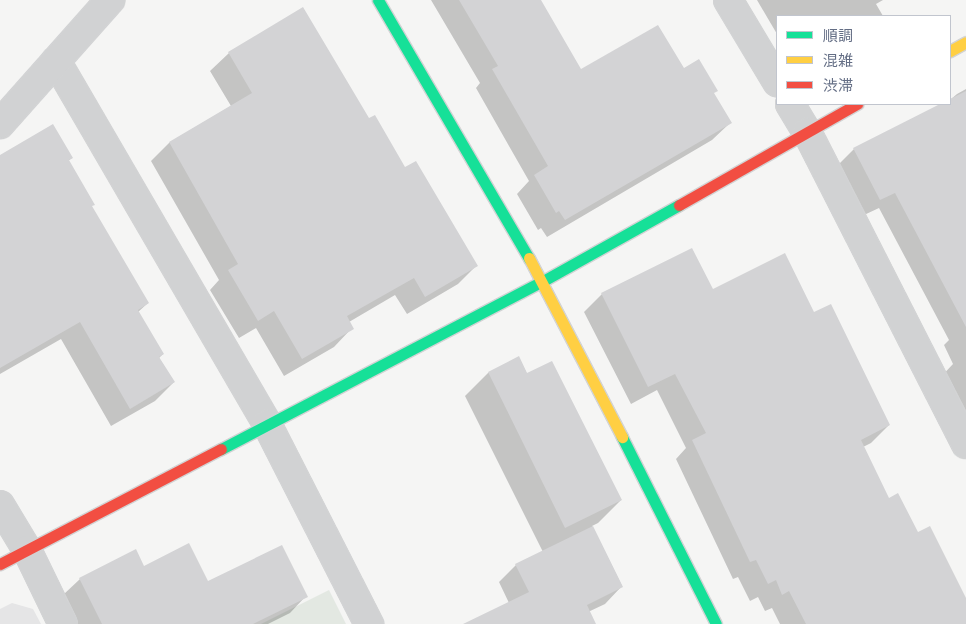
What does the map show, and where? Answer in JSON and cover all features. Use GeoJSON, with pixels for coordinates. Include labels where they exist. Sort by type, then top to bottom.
{"type":"FeatureCollection","features":[{"type":"Feature","properties":{"kind":"street"},"geometry":{"type":"LineString","coordinates":[[0,124],[110,0]]}},
{"type":"Feature","properties":{"kind":"street"},"geometry":{"type":"LineString","coordinates":[[378,0],[543,281],[716,624]]}},
{"type":"Feature","properties":{"kind":"street"},"geometry":{"type":"LineString","coordinates":[[728,0],[776,80]]}},
{"type":"Feature","properties":{"kind":"street"},"geometry":{"type":"LineString","coordinates":[[951,50],[966,42]]}},
{"type":"Feature","properties":{"kind":"street"},"geometry":{"type":"LineString","coordinates":[[56,61],[267,424],[369,624]]}},
{"type":"Feature","properties":{"kind":"street"},"geometry":{"type":"LineString","coordinates":[[791,105],[807,132],[966,444]]}},
{"type":"Feature","properties":{"kind":"street"},"geometry":{"type":"LineString","coordinates":[[0,564],[543,281],[855,105]]}},
{"type":"Feature","properties":{"kind":"street"},"geometry":{"type":"LineString","coordinates":[[0,505],[27,550],[63,624]]}},
{"type":"Feature","properties":{"kind":"shaded area"},"geometry":{"type":"Polygon","coordinates":[[[329,590],[346,624],[261,624],[329,590]]]}},
{"type":"Feature","properties":{"kind":"shaded area"},"geometry":{"type":"Polygon","coordinates":[[[12,603],[33,609],[41,624],[0,624],[0,609],[12,603]]]}},
{"type":"Feature","properties":{"kind":"building"},"geometry":{"type":"Polygon","coordinates":[[[459,0],[541,0],[581,69],[658,25],[684,68],[699,59],[718,91],[714,93],[732,123],[565,220],[559,211],[556,213],[534,175],[548,166],[492,69],[498,66],[459,0]]]}},
{"type":"Feature","properties":{"kind":"building"},"geometry":{"type":"Polygon","coordinates":[[[303,7],[369,118],[375,115],[405,167],[416,161],[478,266],[425,297],[414,278],[347,316],[354,329],[302,359],[274,311],[258,321],[228,270],[238,264],[169,142],[252,93],[228,52],[303,7]]]}},
{"type":"Feature","properties":{"kind":"building"},"geometry":{"type":"Polygon","coordinates":[[[966,91],[966,327],[895,193],[880,200],[853,148],[938,105],[951,105],[951,98],[966,91]]]}},
{"type":"Feature","properties":{"kind":"building"},"geometry":{"type":"Polygon","coordinates":[[[53,124],[73,158],[69,160],[95,205],[92,206],[149,303],[138,310],[164,354],[159,357],[175,382],[130,409],[80,322],[0,368],[0,155],[53,124]]]}},
{"type":"Feature","properties":{"kind":"building"},"geometry":{"type":"Polygon","coordinates":[[[692,248],[713,289],[785,253],[814,312],[831,304],[890,425],[861,440],[889,498],[898,493],[918,532],[930,526],[966,598],[966,624],[806,624],[789,591],[782,595],[776,580],[768,584],[756,560],[750,562],[692,440],[706,433],[675,374],[648,387],[601,293],[692,248]]]}},
{"type":"Feature","properties":{"kind":"building"},"geometry":{"type":"Polygon","coordinates":[[[519,356],[527,373],[552,361],[622,500],[565,528],[488,372],[519,356]]]}},
{"type":"Feature","properties":{"kind":"building"},"geometry":{"type":"Polygon","coordinates":[[[593,526],[623,587],[587,605],[596,624],[463,624],[529,592],[515,564],[593,526]]]}},
{"type":"Feature","properties":{"kind":"building"},"geometry":{"type":"Polygon","coordinates":[[[189,543],[208,581],[282,545],[308,597],[253,624],[102,624],[79,578],[136,549],[144,566],[189,543]]]}},
{"type":"Feature","properties":{"kind":"traffic: fast"},"geometry":{"type":"LineString","coordinates":[[378,0],[529,258]]}},
{"type":"Feature","properties":{"kind":"traffic: fast"},"geometry":{"type":"LineString","coordinates":[[221,449],[543,281],[679,205]]}},
{"type":"Feature","properties":{"kind":"traffic: fast"},"geometry":{"type":"LineString","coordinates":[[622,437],[716,624]]}},
{"type":"Feature","properties":{"kind":"traffic: slow"},"geometry":{"type":"LineString","coordinates":[[951,50],[966,42]]}},
{"type":"Feature","properties":{"kind":"traffic: slow"},"geometry":{"type":"LineString","coordinates":[[529,258],[622,437]]}},
{"type":"Feature","properties":{"kind":"traffic: jam"},"geometry":{"type":"LineString","coordinates":[[679,205],[855,105]]}},
{"type":"Feature","properties":{"kind":"traffic: jam"},"geometry":{"type":"LineString","coordinates":[[0,564],[221,449]]}}]}
